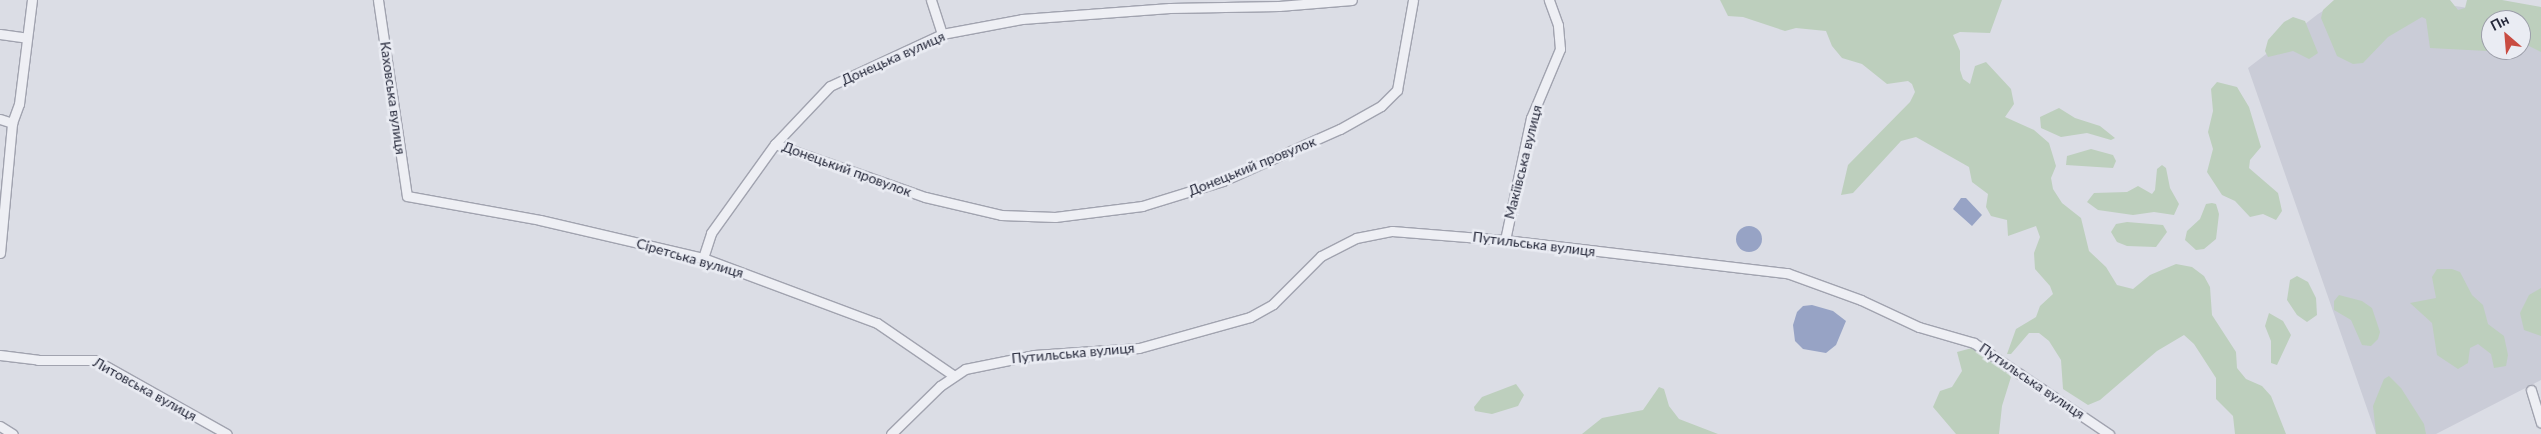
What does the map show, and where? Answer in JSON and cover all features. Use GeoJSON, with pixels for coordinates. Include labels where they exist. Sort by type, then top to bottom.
{"type":"FeatureCollection","features":[{"type":"Feature","properties":{"kind":"street"},"geometry":{"type":"LineString","coordinates":[[0,253],[12,123],[19,104],[32,0]]}},
{"type":"Feature","properties":{"kind":"street"},"geometry":{"type":"LineString","coordinates":[[931,0],[942,34]]}},
{"type":"Feature","properties":{"kind":"street","name":"Донецька вулиця"},"geometry":{"type":"LineString","coordinates":[[703,258],[711,233],[775,144],[830,86],[942,34],[1022,19],[1170,8],[1279,6],[1352,0]]}},
{"type":"Feature","properties":{"kind":"street","name":"Донецький провулок"},"geometry":{"type":"LineString","coordinates":[[775,144],[914,194],[1001,215],[1043,218],[1127,209],[1222,181],[1340,129],[1381,106],[1394,94],[1399,84],[1412,0]]}},
{"type":"Feature","properties":{"kind":"street","name":"Макіївська вулиця"},"geometry":{"type":"LineString","coordinates":[[1505,240],[1531,118],[1560,49],[1558,25],[1549,0]]}},
{"type":"Feature","properties":{"kind":"street","name":"Каховська вулиця"},"geometry":{"type":"LineString","coordinates":[[376,2],[407,196]]}},
{"type":"Feature","properties":{"kind":"street"},"geometry":{"type":"LineString","coordinates":[[0,34],[27,38]]}},
{"type":"Feature","properties":{"kind":"street"},"geometry":{"type":"LineString","coordinates":[[0,119],[12,123]]}},
{"type":"Feature","properties":{"kind":"street","name":"Сіретська вулиця"},"geometry":{"type":"LineString","coordinates":[[407,196],[540,220],[703,258],[877,323],[953,375]]}},
{"type":"Feature","properties":{"kind":"street","name":"Путильська вулиця"},"geometry":{"type":"LineString","coordinates":[[953,375],[972,366],[1015,357],[1139,348],[1250,317],[1273,304],[1315,259],[1340,245],[1372,233],[1407,232],[1505,240],[1707,265],[1766,269],[1802,277],[1919,327],[1974,343],[2110,434]]}},
{"type":"Feature","properties":{"kind":"street","name":"Литовська вулиця"},"geometry":{"type":"LineString","coordinates":[[0,355],[38,360],[95,360],[227,434]]}},
{"type":"Feature","properties":{"kind":"street"},"geometry":{"type":"LineString","coordinates":[[891,434],[953,375]]}},
{"type":"Feature","properties":{"kind":"street"},"geometry":{"type":"LineString","coordinates":[[2531,390],[2541,422]]}},
{"type":"Feature","properties":{"kind":"street"},"geometry":{"type":"LineString","coordinates":[[0,426],[13,434]]}},
{"type":"Feature","properties":{"kind":"shaded area"},"geometry":{"type":"Polygon","coordinates":[[[2341,0],[2422,1],[2482,10],[2481,60],[2531,60],[2531,17],[2541,19],[2541,380],[2436,434],[2376,434],[2248,68],[2318,14],[2341,0]]]}},
{"type":"Feature","properties":{"kind":"green space"},"geometry":{"type":"Polygon","coordinates":[[[1720,0],[2002,0],[1990,33],[1960,32],[1953,35],[1960,51],[1960,70],[1963,79],[1970,84],[1975,66],[1986,62],[2011,89],[2014,104],[2005,117],[2034,130],[2049,143],[2056,166],[2051,178],[2053,189],[2062,203],[2081,218],[2089,251],[2106,267],[2117,285],[2133,289],[2150,275],[2176,264],[2192,267],[2204,276],[2210,287],[2212,315],[2236,352],[2237,368],[2246,379],[2262,386],[2271,396],[2286,434],[2235,434],[2233,416],[2216,399],[2216,378],[2194,344],[2184,335],[2157,351],[2100,400],[2088,405],[2063,389],[2061,360],[2049,341],[2039,333],[2029,333],[2011,354],[2007,354],[2016,329],[2036,317],[2040,306],[2053,294],[2050,286],[2035,269],[2034,253],[2040,237],[2036,226],[2008,236],[2007,220],[1991,216],[1986,207],[1988,194],[1972,182],[1969,167],[1916,137],[1901,141],[1853,193],[1841,195],[1848,165],[1910,102],[1915,92],[1912,84],[1908,81],[1887,84],[1862,64],[1842,58],[1832,46],[1826,31],[1796,28],[1785,31],[1743,17],[1728,16],[1720,0]]]}},
{"type":"Feature","properties":{"kind":"green space"},"geometry":{"type":"Polygon","coordinates":[[[2334,0],[2450,0],[2458,10],[2465,8],[2467,0],[2502,0],[2541,7],[2541,52],[2531,47],[2531,10],[2481,10],[2481,51],[2430,48],[2426,19],[2422,17],[2388,37],[2363,63],[2353,64],[2337,56],[2321,18],[2323,10],[2334,0]]]}},
{"type":"Feature","properties":{"kind":"green space"},"geometry":{"type":"Polygon","coordinates":[[[2293,17],[2305,21],[2318,53],[2309,59],[2293,51],[2268,57],[2265,51],[2268,40],[2284,22],[2293,17]]]}},
{"type":"Feature","properties":{"kind":"green space"},"geometry":{"type":"Polygon","coordinates":[[[2217,82],[2237,87],[2249,107],[2261,147],[2250,160],[2249,168],[2278,193],[2282,211],[2276,220],[2263,214],[2250,217],[2235,201],[2222,195],[2207,172],[2213,149],[2208,132],[2213,111],[2211,89],[2217,82]]]}},
{"type":"Feature","properties":{"kind":"green space"},"geometry":{"type":"Polygon","coordinates":[[[2059,108],[2075,118],[2100,126],[2115,138],[2111,140],[2087,133],[2061,137],[2041,128],[2040,117],[2059,108]]]}},
{"type":"Feature","properties":{"kind":"green space"},"geometry":{"type":"Polygon","coordinates":[[[2091,149],[2113,155],[2116,161],[2113,168],[2066,165],[2067,156],[2091,149]]]}},
{"type":"Feature","properties":{"kind":"green space"},"geometry":{"type":"Polygon","coordinates":[[[2162,165],[2166,168],[2170,188],[2179,204],[2174,215],[2154,212],[2133,215],[2098,210],[2087,202],[2094,193],[2127,192],[2138,186],[2152,194],[2155,190],[2157,169],[2162,165]]]}},
{"type":"Feature","properties":{"kind":"green space"},"geometry":{"type":"Polygon","coordinates":[[[2206,204],[2216,204],[2219,214],[2216,239],[2204,249],[2196,250],[2185,240],[2187,231],[2200,219],[2206,204]]]}},
{"type":"Feature","properties":{"kind":"green space"},"geometry":{"type":"Polygon","coordinates":[[[2127,222],[2163,225],[2167,232],[2156,247],[2127,246],[2117,242],[2111,232],[2116,224],[2127,222]]]}},
{"type":"Feature","properties":{"kind":"green space"},"geometry":{"type":"Polygon","coordinates":[[[2437,269],[2452,269],[2460,272],[2472,295],[2483,305],[2488,324],[2504,336],[2508,355],[2506,366],[2494,368],[2491,354],[2478,344],[2470,348],[2468,363],[2458,369],[2437,355],[2432,323],[2410,303],[2436,298],[2432,277],[2437,269]]]}},
{"type":"Feature","properties":{"kind":"green space"},"geometry":{"type":"Polygon","coordinates":[[[2297,276],[2308,282],[2316,298],[2317,315],[2307,322],[2297,315],[2287,300],[2290,280],[2297,276]]]}},
{"type":"Feature","properties":{"kind":"green space"},"geometry":{"type":"Polygon","coordinates":[[[2541,288],[2541,336],[2524,330],[2520,313],[2529,295],[2541,288]]]}},
{"type":"Feature","properties":{"kind":"green space"},"geometry":{"type":"Polygon","coordinates":[[[2339,295],[2362,301],[2372,308],[2380,332],[2378,339],[2371,346],[2362,345],[2351,320],[2334,310],[2334,301],[2339,295]]]}},
{"type":"Feature","properties":{"kind":"green space"},"geometry":{"type":"Polygon","coordinates":[[[2269,313],[2283,321],[2291,335],[2277,365],[2271,363],[2271,341],[2265,326],[2269,313]]]}},
{"type":"Feature","properties":{"kind":"green space"},"geometry":{"type":"Polygon","coordinates":[[[1972,348],[2008,371],[2011,377],[2002,406],[1999,434],[1956,434],[1933,407],[1940,391],[1952,387],[1962,371],[1957,352],[1972,348]]]}},
{"type":"Feature","properties":{"kind":"green space"},"geometry":{"type":"Polygon","coordinates":[[[2389,376],[2401,388],[2424,424],[2426,434],[2376,434],[2373,406],[2384,379],[2389,376]]]}},
{"type":"Feature","properties":{"kind":"green space"},"geometry":{"type":"Polygon","coordinates":[[[1516,384],[1524,395],[1518,406],[1492,414],[1475,411],[1474,407],[1482,397],[1516,384]]]}},
{"type":"Feature","properties":{"kind":"green space"},"geometry":{"type":"Polygon","coordinates":[[[1659,387],[1664,389],[1669,406],[1679,419],[1718,434],[1582,434],[1602,418],[1643,410],[1659,387]]]}},
{"type":"Feature","properties":{"kind":"water"},"geometry":{"type":"Polygon","coordinates":[[[1961,198],[1966,198],[1982,215],[1972,226],[1953,209],[1961,198]]]}},
{"type":"Feature","properties":{"kind":"water"},"geometry":{"type":"Polygon","coordinates":[[[1749,226],[1758,230],[1762,239],[1758,248],[1749,252],[1740,248],[1736,239],[1740,230],[1749,226]]]}},
{"type":"Feature","properties":{"kind":"water"},"geometry":{"type":"Polygon","coordinates":[[[1812,305],[1833,311],[1846,321],[1836,345],[1826,353],[1803,349],[1795,341],[1793,325],[1797,312],[1803,306],[1812,305]]]}}]}
